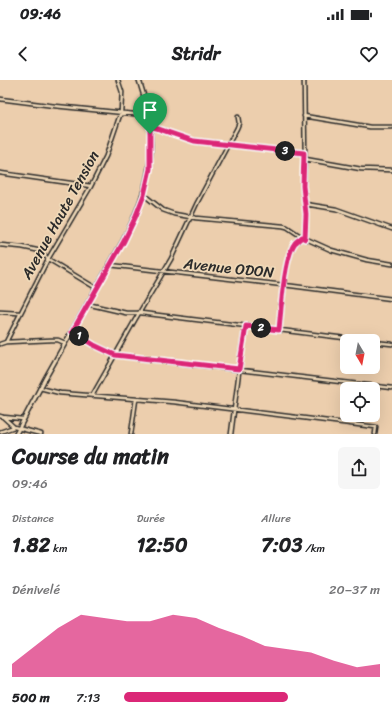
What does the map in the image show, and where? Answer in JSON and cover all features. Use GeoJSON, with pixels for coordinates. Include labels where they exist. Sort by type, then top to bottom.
{"type":"FeatureCollection","features":[{"type":"Feature","properties":{"kind":"street","name":"Avenue Haute Tension"},"geometry":{"type":"LineString","coordinates":[[6,342],[19,313],[48,259],[91,186],[106,156],[120,112],[122,92],[118,80]]}},
{"type":"Feature","properties":{"kind":"street"},"geometry":{"type":"LineString","coordinates":[[16,434],[65,343],[110,265],[135,218],[144,195],[150,169],[150,126],[148,109],[139,80]]}},
{"type":"Feature","properties":{"kind":"street"},"geometry":{"type":"LineString","coordinates":[[304,80],[304,238]]}},
{"type":"Feature","properties":{"kind":"street"},"geometry":{"type":"LineString","coordinates":[[0,99],[120,112],[137,113],[148,109]]}},
{"type":"Feature","properties":{"kind":"street"},"geometry":{"type":"LineString","coordinates":[[304,116],[370,127],[392,127]]}},
{"type":"Feature","properties":{"kind":"street"},"geometry":{"type":"LineString","coordinates":[[92,397],[138,314],[171,259],[190,217],[239,123],[238,117]]}},
{"type":"Feature","properties":{"kind":"street"},"geometry":{"type":"LineString","coordinates":[[150,126],[194,141],[304,153]]}},
{"type":"Feature","properties":{"kind":"street"},"geometry":{"type":"LineString","coordinates":[[305,159],[361,169],[392,170]]}},
{"type":"Feature","properties":{"kind":"street"},"geometry":{"type":"LineString","coordinates":[[0,173],[91,186]]}},
{"type":"Feature","properties":{"kind":"street"},"geometry":{"type":"LineString","coordinates":[[144,195],[163,210],[174,214],[190,217],[283,226],[304,238],[331,250],[392,264]]}},
{"type":"Feature","properties":{"kind":"street"},"geometry":{"type":"LineString","coordinates":[[305,204],[336,209],[392,229]]}},
{"type":"Feature","properties":{"kind":"street"},"geometry":{"type":"LineString","coordinates":[[279,330],[287,264],[295,243],[304,238]]}},
{"type":"Feature","properties":{"kind":"street"},"geometry":{"type":"LineString","coordinates":[[0,245],[22,247],[41,251],[48,259],[96,288]]}},
{"type":"Feature","properties":{"kind":"street","name":"Avenue ODON"},"geometry":{"type":"LineString","coordinates":[[110,265],[284,285],[392,300]]}},
{"type":"Feature","properties":{"kind":"street"},"geometry":{"type":"LineString","coordinates":[[87,304],[126,313],[340,337]]}},
{"type":"Feature","properties":{"kind":"street"},"geometry":{"type":"LineString","coordinates":[[0,312],[19,313]]}},
{"type":"Feature","properties":{"kind":"street"},"geometry":{"type":"LineString","coordinates":[[231,434],[246,326]]}},
{"type":"Feature","properties":{"kind":"street"},"geometry":{"type":"LineString","coordinates":[[72,332],[115,355],[392,388]]}},
{"type":"Feature","properties":{"kind":"street"},"geometry":{"type":"LineString","coordinates":[[0,344],[6,342],[51,340],[58,340],[65,343]]}},
{"type":"Feature","properties":{"kind":"street"},"geometry":{"type":"LineString","coordinates":[[380,343],[392,344]]}},
{"type":"Feature","properties":{"kind":"street"},"geometry":{"type":"LineString","coordinates":[[40,388],[53,392],[92,397],[174,402],[376,427],[375,434]]}},
{"type":"Feature","properties":{"kind":"street"},"geometry":{"type":"LineString","coordinates":[[131,434],[136,400]]}},
{"type":"Feature","properties":{"kind":"street"},"geometry":{"type":"LineString","coordinates":[[1,416],[23,419]]}},
{"type":"Feature","properties":{"kind":"street"},"geometry":{"type":"LineString","coordinates":[[1,416],[18,429],[41,434]]}},
{"type":"Feature","properties":{"kind":"street"},"geometry":{"type":"LineString","coordinates":[[0,432],[14,427]]}},
{"type":"Feature","properties":{"kind":"route"},"geometry":{"type":"LineString","coordinates":[[150,126],[194,141],[304,153],[303,186],[306,214],[305,239],[302,237],[295,243],[287,264],[279,330],[246,326],[239,369],[115,355],[72,332],[124,241],[135,218],[144,195],[150,169],[150,134],[150,126]]}}]}
